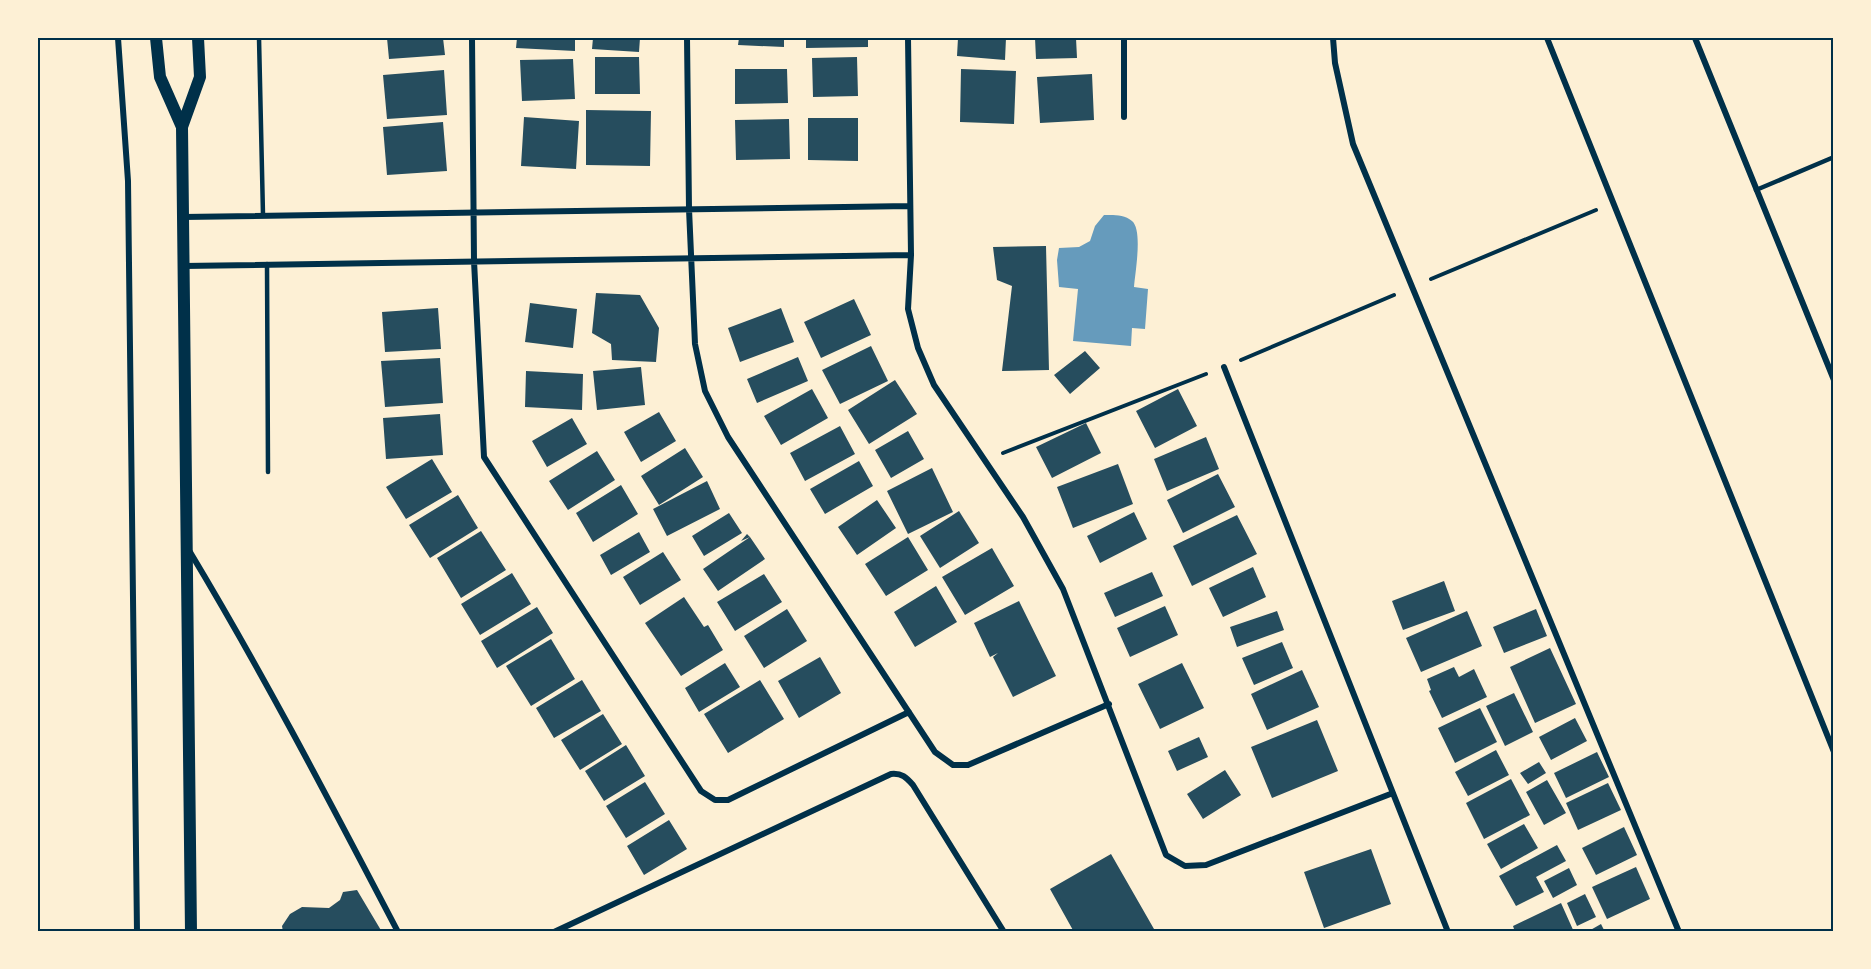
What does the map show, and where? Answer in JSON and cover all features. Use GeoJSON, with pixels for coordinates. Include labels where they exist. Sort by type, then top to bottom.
{"type":"FeatureCollection","features":[{"type":"Feature","properties":{"kind":"main road"},"geometry":{"type":"LineString","coordinates":[[156,38],[160,77],[182,127]]}},
{"type":"Feature","properties":{"kind":"main road"},"geometry":{"type":"LineString","coordinates":[[191,932],[182,127],[200,77],[198,38]]}},
{"type":"Feature","properties":{"kind":"street"},"geometry":{"type":"LineString","coordinates":[[118,38],[128,181],[137,932]]}},
{"type":"Feature","properties":{"kind":"street"},"geometry":{"type":"LineString","coordinates":[[472,38],[474,261],[484,457],[701,791],[715,800],[728,800],[909,712]]}},
{"type":"Feature","properties":{"kind":"street"},"geometry":{"type":"LineString","coordinates":[[687,38],[689,209],[695,344],[705,391],[728,437],[935,752],[953,765],[968,765],[1109,704]]}},
{"type":"Feature","properties":{"kind":"street"},"geometry":{"type":"LineString","coordinates":[[908,38],[911,255],[908,309],[918,348],[934,385],[1023,517],[1063,589],[1166,855],[1185,866],[1206,865],[1393,793]]}},
{"type":"Feature","properties":{"kind":"street"},"geometry":{"type":"LineString","coordinates":[[1124,38],[1124,117]]}},
{"type":"Feature","properties":{"kind":"street"},"geometry":{"type":"LineString","coordinates":[[1333,38],[1335,63],[1353,144],[1679,932]]}},
{"type":"Feature","properties":{"kind":"street"},"geometry":{"type":"LineString","coordinates":[[1547,38],[1833,753]]}},
{"type":"Feature","properties":{"kind":"street"},"geometry":{"type":"LineString","coordinates":[[1695,38],[1833,380]]}},
{"type":"Feature","properties":{"kind":"street"},"geometry":{"type":"LineString","coordinates":[[183,217],[910,206]]}},
{"type":"Feature","properties":{"kind":"street"},"geometry":{"type":"LineString","coordinates":[[183,266],[911,255]]}},
{"type":"Feature","properties":{"kind":"street"},"geometry":{"type":"LineString","coordinates":[[1224,367],[1448,932]]}},
{"type":"Feature","properties":{"kind":"street"},"geometry":{"type":"LineString","coordinates":[[186,546],[218,599],[338,816],[398,932]]}},
{"type":"Feature","properties":{"kind":"street"},"geometry":{"type":"LineString","coordinates":[[554,932],[896,773],[903,775],[913,785],[1004,932]]}},
{"type":"Feature","properties":{"kind":"lane"},"geometry":{"type":"LineString","coordinates":[[260,38],[263,215]]}},
{"type":"Feature","properties":{"kind":"lane"},"geometry":{"type":"LineString","coordinates":[[1756,190],[1833,157]]}},
{"type":"Feature","properties":{"kind":"lane"},"geometry":{"type":"LineString","coordinates":[[267,264],[268,472]]}},
{"type":"Feature","properties":{"kind":"path"},"geometry":{"type":"LineString","coordinates":[[985,460],[1224,367],[1613,202]]}},
{"type":"Feature","properties":{"kind":"water"},"geometry":{"type":"Polygon","coordinates":[[[1104,215],[1126,217],[1132,221],[1137,233],[1138,252],[1134,287],[1148,289],[1145,329],[1132,328],[1131,346],[1073,341],[1078,289],[1059,287],[1057,260],[1059,248],[1079,247],[1090,241],[1095,226],[1104,215]]]}},
{"type":"Feature","properties":{"kind":"building"},"geometry":{"type":"Polygon","coordinates":[[[387,38],[443,38],[445,55],[389,59],[387,38]]]}},
{"type":"Feature","properties":{"kind":"building"},"geometry":{"type":"Polygon","coordinates":[[[517,38],[575,38],[575,51],[516,48],[517,38]]]}},
{"type":"Feature","properties":{"kind":"building"},"geometry":{"type":"Polygon","coordinates":[[[593,38],[640,38],[639,52],[592,49],[593,38]]]}},
{"type":"Feature","properties":{"kind":"building"},"geometry":{"type":"Polygon","coordinates":[[[739,38],[784,38],[784,47],[738,45],[739,38]]]}},
{"type":"Feature","properties":{"kind":"building"},"geometry":{"type":"Polygon","coordinates":[[[806,38],[868,38],[868,47],[806,48],[806,38]]]}},
{"type":"Feature","properties":{"kind":"building"},"geometry":{"type":"Polygon","coordinates":[[[958,38],[1006,38],[1005,60],[957,56],[958,38]]]}},
{"type":"Feature","properties":{"kind":"building"},"geometry":{"type":"Polygon","coordinates":[[[1035,38],[1076,38],[1077,58],[1036,59],[1035,38]]]}},
{"type":"Feature","properties":{"kind":"building"},"geometry":{"type":"Polygon","coordinates":[[[595,57],[639,57],[640,94],[595,94],[595,57]]]}},
{"type":"Feature","properties":{"kind":"building"},"geometry":{"type":"Polygon","coordinates":[[[857,57],[858,96],[813,97],[812,58],[857,57]]]}},
{"type":"Feature","properties":{"kind":"building"},"geometry":{"type":"Polygon","coordinates":[[[573,59],[575,99],[522,101],[520,60],[573,59]]]}},
{"type":"Feature","properties":{"kind":"building"},"geometry":{"type":"Polygon","coordinates":[[[735,69],[787,69],[788,103],[735,104],[735,69]]]}},
{"type":"Feature","properties":{"kind":"building"},"geometry":{"type":"Polygon","coordinates":[[[961,69],[1016,71],[1014,124],[960,122],[961,69]]]}},
{"type":"Feature","properties":{"kind":"building"},"geometry":{"type":"Polygon","coordinates":[[[444,70],[447,115],[387,119],[383,75],[444,70]]]}},
{"type":"Feature","properties":{"kind":"building"},"geometry":{"type":"Polygon","coordinates":[[[1092,74],[1094,120],[1040,123],[1037,77],[1092,74]]]}},
{"type":"Feature","properties":{"kind":"building"},"geometry":{"type":"Polygon","coordinates":[[[586,110],[651,111],[650,166],[586,165],[586,110]]]}},
{"type":"Feature","properties":{"kind":"building"},"geometry":{"type":"Polygon","coordinates":[[[524,117],[579,121],[576,169],[521,166],[524,117]]]}},
{"type":"Feature","properties":{"kind":"building"},"geometry":{"type":"Polygon","coordinates":[[[808,118],[858,118],[858,161],[808,160],[808,118]]]}},
{"type":"Feature","properties":{"kind":"building"},"geometry":{"type":"Polygon","coordinates":[[[789,119],[790,159],[736,160],[735,120],[789,119]]]}},
{"type":"Feature","properties":{"kind":"building"},"geometry":{"type":"Polygon","coordinates":[[[443,122],[447,171],[387,175],[383,127],[443,122]]]}},
{"type":"Feature","properties":{"kind":"building"},"geometry":{"type":"Polygon","coordinates":[[[1046,246],[1049,370],[1002,371],[1012,286],[997,280],[993,247],[1046,246]]]}},
{"type":"Feature","properties":{"kind":"building"},"geometry":{"type":"Polygon","coordinates":[[[596,293],[640,295],[659,328],[656,362],[612,360],[611,344],[592,333],[596,293]]]}},
{"type":"Feature","properties":{"kind":"building"},"geometry":{"type":"Polygon","coordinates":[[[854,299],[871,335],[821,358],[804,322],[854,299]]]}},
{"type":"Feature","properties":{"kind":"building"},"geometry":{"type":"Polygon","coordinates":[[[530,303],[577,309],[573,348],[525,342],[530,303]]]}},
{"type":"Feature","properties":{"kind":"building"},"geometry":{"type":"Polygon","coordinates":[[[438,308],[441,349],[385,352],[382,312],[438,308]]]}},
{"type":"Feature","properties":{"kind":"building"},"geometry":{"type":"Polygon","coordinates":[[[781,308],[794,342],[740,362],[728,328],[781,308]]]}},
{"type":"Feature","properties":{"kind":"building"},"geometry":{"type":"Polygon","coordinates":[[[871,346],[888,381],[840,404],[822,370],[871,346]]]}},
{"type":"Feature","properties":{"kind":"building"},"geometry":{"type":"Polygon","coordinates":[[[1085,351],[1100,368],[1070,394],[1054,375],[1085,351]]]}},
{"type":"Feature","properties":{"kind":"building"},"geometry":{"type":"Polygon","coordinates":[[[798,357],[808,381],[757,403],[747,379],[798,357]]]}},
{"type":"Feature","properties":{"kind":"building"},"geometry":{"type":"Polygon","coordinates":[[[440,358],[443,403],[385,407],[381,361],[440,358]]]}},
{"type":"Feature","properties":{"kind":"building"},"geometry":{"type":"Polygon","coordinates":[[[641,367],[645,405],[597,410],[593,371],[641,367]]]}},
{"type":"Feature","properties":{"kind":"building"},"geometry":{"type":"Polygon","coordinates":[[[526,371],[583,374],[582,410],[525,407],[526,371]]]}},
{"type":"Feature","properties":{"kind":"building"},"geometry":{"type":"Polygon","coordinates":[[[895,380],[917,414],[869,444],[848,410],[895,380]]]}},
{"type":"Feature","properties":{"kind":"building"},"geometry":{"type":"Polygon","coordinates":[[[812,389],[828,418],[781,445],[764,416],[812,389]]]}},
{"type":"Feature","properties":{"kind":"building"},"geometry":{"type":"Polygon","coordinates":[[[1178,389],[1197,426],[1155,448],[1136,411],[1178,389]]]}},
{"type":"Feature","properties":{"kind":"building"},"geometry":{"type":"Polygon","coordinates":[[[659,412],[676,441],[641,462],[624,432],[659,412]]]}},
{"type":"Feature","properties":{"kind":"building"},"geometry":{"type":"Polygon","coordinates":[[[440,414],[443,455],[386,459],[383,418],[440,414]]]}},
{"type":"Feature","properties":{"kind":"building"},"geometry":{"type":"Polygon","coordinates":[[[572,418],[587,444],[547,467],[532,441],[572,418]]]}},
{"type":"Feature","properties":{"kind":"building"},"geometry":{"type":"Polygon","coordinates":[[[1086,423],[1101,453],[1052,478],[1036,447],[1086,423]]]}},
{"type":"Feature","properties":{"kind":"building"},"geometry":{"type":"Polygon","coordinates":[[[840,426],[855,454],[805,481],[790,453],[840,426]]]}},
{"type":"Feature","properties":{"kind":"building"},"geometry":{"type":"Polygon","coordinates":[[[908,431],[924,459],[891,478],[875,450],[908,431]]]}},
{"type":"Feature","properties":{"kind":"building"},"geometry":{"type":"Polygon","coordinates":[[[1206,437],[1219,469],[1167,491],[1154,459],[1206,437]]]}},
{"type":"Feature","properties":{"kind":"building"},"geometry":{"type":"Polygon","coordinates":[[[685,448],[703,477],[659,505],[641,476],[685,448]]]}},
{"type":"Feature","properties":{"kind":"building"},"geometry":{"type":"Polygon","coordinates":[[[597,451],[615,480],[568,510],[549,481],[597,451]]]}},
{"type":"Feature","properties":{"kind":"building"},"geometry":{"type":"Polygon","coordinates":[[[432,459],[452,492],[406,519],[386,487],[432,459]]]}},
{"type":"Feature","properties":{"kind":"building"},"geometry":{"type":"Polygon","coordinates":[[[859,461],[873,486],[825,514],[810,489],[859,461]]]}},
{"type":"Feature","properties":{"kind":"building"},"geometry":{"type":"Polygon","coordinates":[[[1118,464],[1133,504],[1073,528],[1057,487],[1118,464]]]}},
{"type":"Feature","properties":{"kind":"building"},"geometry":{"type":"Polygon","coordinates":[[[932,468],[953,512],[908,534],[887,491],[932,468]]]}},
{"type":"Feature","properties":{"kind":"building"},"geometry":{"type":"Polygon","coordinates":[[[1218,474],[1235,507],[1183,533],[1167,500],[1218,474]]]}},
{"type":"Feature","properties":{"kind":"building"},"geometry":{"type":"Polygon","coordinates":[[[707,481],[720,509],[667,536],[653,509],[707,481]]]}},
{"type":"Feature","properties":{"kind":"building"},"geometry":{"type":"Polygon","coordinates":[[[621,485],[638,514],[593,542],[576,513],[621,485]]]}},
{"type":"Feature","properties":{"kind":"building"},"geometry":{"type":"Polygon","coordinates":[[[458,495],[478,528],[430,558],[409,525],[458,495]]]}},
{"type":"Feature","properties":{"kind":"building"},"geometry":{"type":"Polygon","coordinates":[[[877,500],[896,528],[857,555],[838,527],[877,500]]]}},
{"type":"Feature","properties":{"kind":"building"},"geometry":{"type":"Polygon","coordinates":[[[959,511],[979,543],[940,568],[920,536],[959,511]]]}},
{"type":"Feature","properties":{"kind":"building"},"geometry":{"type":"Polygon","coordinates":[[[1134,512],[1147,539],[1100,563],[1087,536],[1134,512]]]}},
{"type":"Feature","properties":{"kind":"building"},"geometry":{"type":"Polygon","coordinates":[[[729,513],[742,533],[704,556],[692,536],[729,513]]]}},
{"type":"Feature","properties":{"kind":"building"},"geometry":{"type":"Polygon","coordinates":[[[1237,515],[1257,554],[1192,586],[1173,546],[1237,515]]]}},
{"type":"Feature","properties":{"kind":"building"},"geometry":{"type":"Polygon","coordinates":[[[481,531],[506,570],[461,598],[437,558],[481,531]]]}},
{"type":"Feature","properties":{"kind":"building"},"geometry":{"type":"Polygon","coordinates":[[[639,532],[650,552],[611,575],[600,555],[639,532]]]}},
{"type":"Feature","properties":{"kind":"building"},"geometry":{"type":"Polygon","coordinates":[[[750,537],[765,559],[718,591],[703,569],[750,537]]]}},
{"type":"Feature","properties":{"kind":"building"},"geometry":{"type":"Polygon","coordinates":[[[908,537],[928,570],[886,596],[865,564],[908,537]]]}},
{"type":"Feature","properties":{"kind":"building"},"geometry":{"type":"Polygon","coordinates":[[[992,548],[1014,586],[965,615],[942,577],[992,548]]]}},
{"type":"Feature","properties":{"kind":"building"},"geometry":{"type":"Polygon","coordinates":[[[663,552],[681,580],[640,605],[623,577],[663,552]]]}},
{"type":"Feature","properties":{"kind":"building"},"geometry":{"type":"Polygon","coordinates":[[[1253,567],[1266,597],[1223,617],[1209,588],[1253,567]]]}},
{"type":"Feature","properties":{"kind":"building"},"geometry":{"type":"Polygon","coordinates":[[[1152,572],[1163,596],[1115,617],[1104,593],[1152,572]]]}},
{"type":"Feature","properties":{"kind":"building"},"geometry":{"type":"Polygon","coordinates":[[[512,573],[531,604],[480,635],[461,604],[512,573]]]}},
{"type":"Feature","properties":{"kind":"building"},"geometry":{"type":"Polygon","coordinates":[[[764,574],[782,602],[735,631],[717,602],[764,574]]]}},
{"type":"Feature","properties":{"kind":"building"},"geometry":{"type":"Polygon","coordinates":[[[1444,581],[1455,611],[1403,630],[1392,601],[1444,581]]]}},
{"type":"Feature","properties":{"kind":"building"},"geometry":{"type":"Polygon","coordinates":[[[936,586],[957,622],[915,647],[894,612],[936,586]]]}},
{"type":"Feature","properties":{"kind":"building"},"geometry":{"type":"Polygon","coordinates":[[[684,597],[704,627],[708,625],[723,650],[681,676],[645,623],[684,597]]]}},
{"type":"Feature","properties":{"kind":"building"},"geometry":{"type":"Polygon","coordinates":[[[1019,601],[1056,676],[1013,697],[993,657],[998,653],[990,657],[974,623],[1019,601]]]}},
{"type":"Feature","properties":{"kind":"building"},"geometry":{"type":"Polygon","coordinates":[[[1165,606],[1178,635],[1130,657],[1117,628],[1165,606]]]}},
{"type":"Feature","properties":{"kind":"building"},"geometry":{"type":"Polygon","coordinates":[[[537,607],[553,633],[497,668],[481,641],[537,607]]]}},
{"type":"Feature","properties":{"kind":"building"},"geometry":{"type":"Polygon","coordinates":[[[787,609],[807,641],[764,668],[744,636],[787,609]]]}},
{"type":"Feature","properties":{"kind":"building"},"geometry":{"type":"Polygon","coordinates":[[[1536,609],[1547,636],[1504,653],[1493,627],[1536,609]]]}},
{"type":"Feature","properties":{"kind":"building"},"geometry":{"type":"Polygon","coordinates":[[[1277,611],[1284,630],[1237,647],[1230,627],[1277,611]]]}},
{"type":"Feature","properties":{"kind":"building"},"geometry":{"type":"Polygon","coordinates":[[[1467,611],[1482,646],[1421,672],[1406,638],[1467,611]]]}},
{"type":"Feature","properties":{"kind":"building"},"geometry":{"type":"Polygon","coordinates":[[[551,639],[575,679],[531,706],[506,666],[551,639]]]}},
{"type":"Feature","properties":{"kind":"building"},"geometry":{"type":"Polygon","coordinates":[[[1282,642],[1293,668],[1254,685],[1242,658],[1282,642]]]}},
{"type":"Feature","properties":{"kind":"building"},"geometry":{"type":"Polygon","coordinates":[[[1550,648],[1576,704],[1535,723],[1510,667],[1550,648]]]}},
{"type":"Feature","properties":{"kind":"building"},"geometry":{"type":"Polygon","coordinates":[[[820,657],[841,693],[799,718],[778,681],[820,657]]]}},
{"type":"Feature","properties":{"kind":"building"},"geometry":{"type":"Polygon","coordinates":[[[725,663],[740,687],[699,712],[685,688],[725,663]]]}},
{"type":"Feature","properties":{"kind":"building"},"geometry":{"type":"Polygon","coordinates":[[[1182,663],[1204,708],[1160,729],[1138,684],[1182,663]]]}},
{"type":"Feature","properties":{"kind":"building"},"geometry":{"type":"Polygon","coordinates":[[[1454,667],[1459,677],[1474,669],[1487,697],[1442,718],[1429,691],[1431,690],[1427,679],[1454,667]]]}},
{"type":"Feature","properties":{"kind":"building"},"geometry":{"type":"Polygon","coordinates":[[[1302,670],[1319,707],[1267,730],[1251,694],[1302,670]]]}},
{"type":"Feature","properties":{"kind":"building"},"geometry":{"type":"Polygon","coordinates":[[[582,680],[601,711],[554,738],[536,708],[582,680]]]}},
{"type":"Feature","properties":{"kind":"building"},"geometry":{"type":"Polygon","coordinates":[[[760,680],[784,719],[728,753],[704,714],[760,680]]]}},
{"type":"Feature","properties":{"kind":"building"},"geometry":{"type":"Polygon","coordinates":[[[1514,693],[1533,732],[1505,746],[1486,706],[1514,693]]]}},
{"type":"Feature","properties":{"kind":"building"},"geometry":{"type":"Polygon","coordinates":[[[1480,708],[1497,742],[1455,763],[1438,728],[1480,708]]]}},
{"type":"Feature","properties":{"kind":"building"},"geometry":{"type":"Polygon","coordinates":[[[603,714],[622,744],[580,770],[561,740],[603,714]]]}},
{"type":"Feature","properties":{"kind":"building"},"geometry":{"type":"Polygon","coordinates":[[[1575,718],[1587,741],[1551,760],[1539,737],[1575,718]]]}},
{"type":"Feature","properties":{"kind":"building"},"geometry":{"type":"Polygon","coordinates":[[[1317,720],[1338,771],[1272,798],[1251,747],[1317,720]]]}},
{"type":"Feature","properties":{"kind":"building"},"geometry":{"type":"Polygon","coordinates":[[[1199,737],[1208,757],[1177,771],[1168,751],[1199,737]]]}},
{"type":"Feature","properties":{"kind":"building"},"geometry":{"type":"Polygon","coordinates":[[[626,745],[645,776],[604,801],[585,771],[626,745]]]}},
{"type":"Feature","properties":{"kind":"building"},"geometry":{"type":"Polygon","coordinates":[[[1496,750],[1509,775],[1468,796],[1455,772],[1496,750]]]}},
{"type":"Feature","properties":{"kind":"building"},"geometry":{"type":"Polygon","coordinates":[[[1597,752],[1609,777],[1566,798],[1554,773],[1597,752]]]}},
{"type":"Feature","properties":{"kind":"building"},"geometry":{"type":"Polygon","coordinates":[[[1539,762],[1546,773],[1528,784],[1520,773],[1539,762]]]}},
{"type":"Feature","properties":{"kind":"building"},"geometry":{"type":"Polygon","coordinates":[[[1225,770],[1241,795],[1203,819],[1187,794],[1225,770]]]}},
{"type":"Feature","properties":{"kind":"building"},"geometry":{"type":"Polygon","coordinates":[[[1511,779],[1530,815],[1484,839],[1466,803],[1511,779]]]}},
{"type":"Feature","properties":{"kind":"building"},"geometry":{"type":"Polygon","coordinates":[[[1547,780],[1566,813],[1544,825],[1526,792],[1547,780]]]}},
{"type":"Feature","properties":{"kind":"building"},"geometry":{"type":"Polygon","coordinates":[[[645,782],[665,814],[626,838],[606,806],[645,782]]]}},
{"type":"Feature","properties":{"kind":"building"},"geometry":{"type":"Polygon","coordinates":[[[1608,783],[1621,810],[1578,830],[1566,803],[1608,783]]]}},
{"type":"Feature","properties":{"kind":"building"},"geometry":{"type":"Polygon","coordinates":[[[669,820],[687,849],[644,875],[627,846],[669,820]]]}},
{"type":"Feature","properties":{"kind":"building"},"geometry":{"type":"Polygon","coordinates":[[[1524,824],[1538,848],[1501,869],[1487,844],[1524,824]]]}},
{"type":"Feature","properties":{"kind":"building"},"geometry":{"type":"Polygon","coordinates":[[[1624,827],[1637,855],[1596,875],[1582,848],[1624,827]]]}},
{"type":"Feature","properties":{"kind":"building"},"geometry":{"type":"Polygon","coordinates":[[[1557,845],[1566,861],[1536,877],[1544,892],[1516,906],[1499,876],[1557,845]]]}},
{"type":"Feature","properties":{"kind":"building"},"geometry":{"type":"Polygon","coordinates":[[[1371,849],[1391,904],[1324,928],[1304,872],[1371,849]]]}},
{"type":"Feature","properties":{"kind":"building"},"geometry":{"type":"Polygon","coordinates":[[[1111,854],[1154,929],[1150,932],[1074,932],[1050,889],[1111,854]]]}},
{"type":"Feature","properties":{"kind":"building"},"geometry":{"type":"Polygon","coordinates":[[[1636,867],[1650,899],[1607,919],[1592,887],[1636,867]]]}},
{"type":"Feature","properties":{"kind":"building"},"geometry":{"type":"Polygon","coordinates":[[[1569,868],[1577,885],[1553,898],[1544,881],[1569,868]]]}},
{"type":"Feature","properties":{"kind":"building"},"geometry":{"type":"Polygon","coordinates":[[[357,890],[382,932],[283,932],[282,926],[290,914],[302,907],[329,908],[340,900],[343,892],[357,890]]]}},
{"type":"Feature","properties":{"kind":"building"},"geometry":{"type":"Polygon","coordinates":[[[1585,894],[1596,917],[1577,926],[1567,903],[1585,894]]]}},
{"type":"Feature","properties":{"kind":"building"},"geometry":{"type":"Polygon","coordinates":[[[1561,903],[1574,932],[1515,932],[1513,926],[1561,903]]]}},
{"type":"Feature","properties":{"kind":"building"},"geometry":{"type":"Polygon","coordinates":[[[1601,924],[1605,932],[1587,932],[1601,924]]]}}]}
